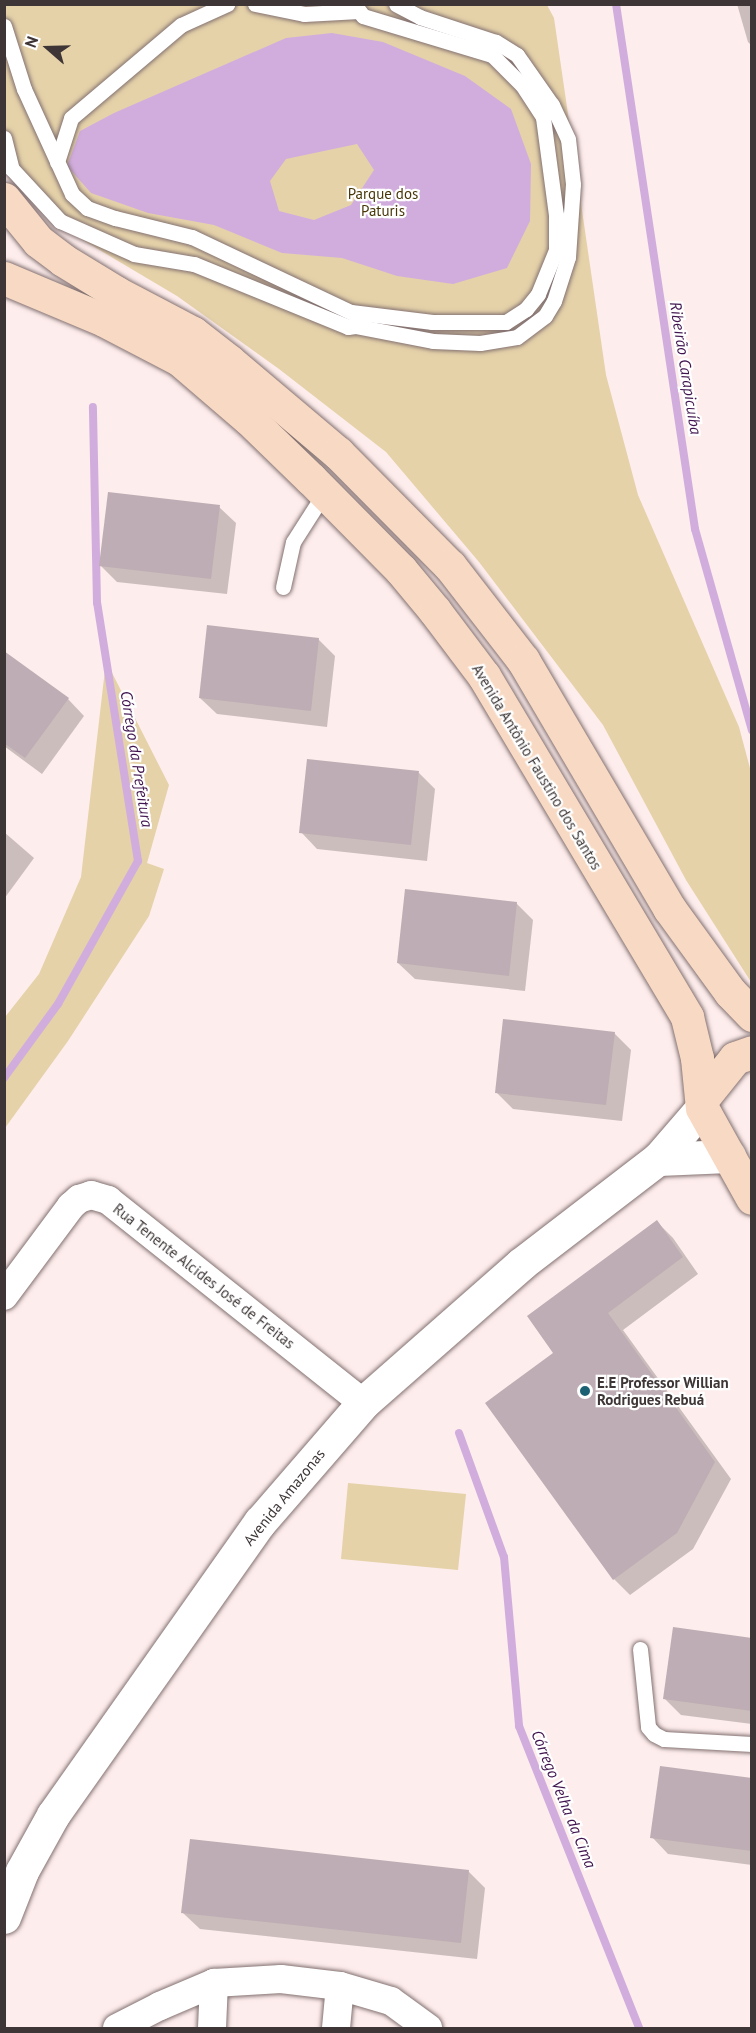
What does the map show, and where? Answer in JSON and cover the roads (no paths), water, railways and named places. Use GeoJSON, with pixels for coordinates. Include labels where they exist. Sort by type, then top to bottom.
{"type":"FeatureCollection","features":[{"type":"Feature","properties":{"kind":"main road"},"geometry":{"type":"LineString","coordinates":[[4,199],[38,241],[63,260],[117,293],[193,333],[229,361],[338,453],[450,566],[523,660],[669,908],[730,992],[752,1015]]}},
{"type":"Feature","properties":{"kind":"main road","name":"Avenida Antônio Faustino dos Santos"},"geometry":{"type":"LineString","coordinates":[[5,278],[104,320],[179,360],[249,419],[401,570],[484,676],[687,1017],[693,1034],[702,1103],[752,1198]]}},
{"type":"Feature","properties":{"kind":"main road"},"geometry":{"type":"LineString","coordinates":[[702,1103],[735,1058],[752,1052]]}},
{"type":"Feature","properties":{"kind":"street","name":"Avenida Amazonas"},"geometry":{"type":"LineString","coordinates":[[4,1917],[22,1871],[53,1815],[260,1522],[363,1403],[521,1264],[658,1159],[702,1103]]}},
{"type":"Feature","properties":{"kind":"street"},"geometry":{"type":"LineString","coordinates":[[658,1159],[729,1156]]}},
{"type":"Feature","properties":{"kind":"street","name":"Rua Tenente Alcides José de Freitas"},"geometry":{"type":"LineString","coordinates":[[4,1296],[71,1206],[79,1199],[91,1195],[108,1200],[363,1403]]}},
{"type":"Feature","properties":{"kind":"street"},"geometry":{"type":"LineString","coordinates":[[117,2028],[160,2006],[214,1983],[246,1979],[281,1979],[339,1986],[391,2001],[428,2028]]}},
{"type":"Feature","properties":{"kind":"street"},"geometry":{"type":"LineString","coordinates":[[212,2028],[214,1983]]}},
{"type":"Feature","properties":{"kind":"street"},"geometry":{"type":"LineString","coordinates":[[336,2028],[339,1986]]}},
{"type":"Feature","properties":{"kind":"lane"},"geometry":{"type":"LineString","coordinates":[[57,162],[70,118],[181,25],[226,4]]}},
{"type":"Feature","properties":{"kind":"lane"},"geometry":{"type":"LineString","coordinates":[[4,26],[24,89],[57,162],[72,194],[87,207],[115,218],[192,237],[351,312],[432,322],[506,322],[526,309],[538,294],[555,250],[556,215],[543,117],[522,85],[492,55],[363,16],[357,8],[304,14],[255,4]]}},
{"type":"Feature","properties":{"kind":"lane"},"geometry":{"type":"LineString","coordinates":[[4,138],[12,169],[60,221],[134,254],[194,264],[348,327],[355,326],[433,341],[480,343],[517,337],[545,316],[554,301],[568,257],[573,184],[568,139],[552,105],[517,55],[496,42],[420,17],[396,4]]}},
{"type":"Feature","properties":{"kind":"lane"},"geometry":{"type":"LineString","coordinates":[[283,587],[293,542],[325,492]]}},
{"type":"Feature","properties":{"kind":"lane"},"geometry":{"type":"LineString","coordinates":[[640,1649],[648,1727],[654,1734],[664,1739],[752,1744]]}},
{"type":"Feature","properties":{"kind":"waterway","name":"Ribeirão Carapicuíba"},"geometry":{"type":"LineString","coordinates":[[616,4],[695,529],[752,730]]}},
{"type":"Feature","properties":{"kind":"waterway","name":"Córrego da Prefeitura"},"geometry":{"type":"LineString","coordinates":[[4,1078],[58,1004],[138,861],[97,603],[93,407]]}},
{"type":"Feature","properties":{"kind":"waterway","name":"Córrego Velha da Cima"},"geometry":{"type":"LineString","coordinates":[[459,1433],[504,1557],[519,1726],[639,2028]]}},
{"type":"Feature","properties":{"kind":"place","name":"E.E Professor Willian Rodrigues Rebuá"},"geometry":{"type":"Point","coordinates":[585,1391]}},
{"type":"Feature","properties":{"kind":"park label","name":"Parque dos Paturis"},"geometry":{"type":"Point","coordinates":[383,202]}}]}
